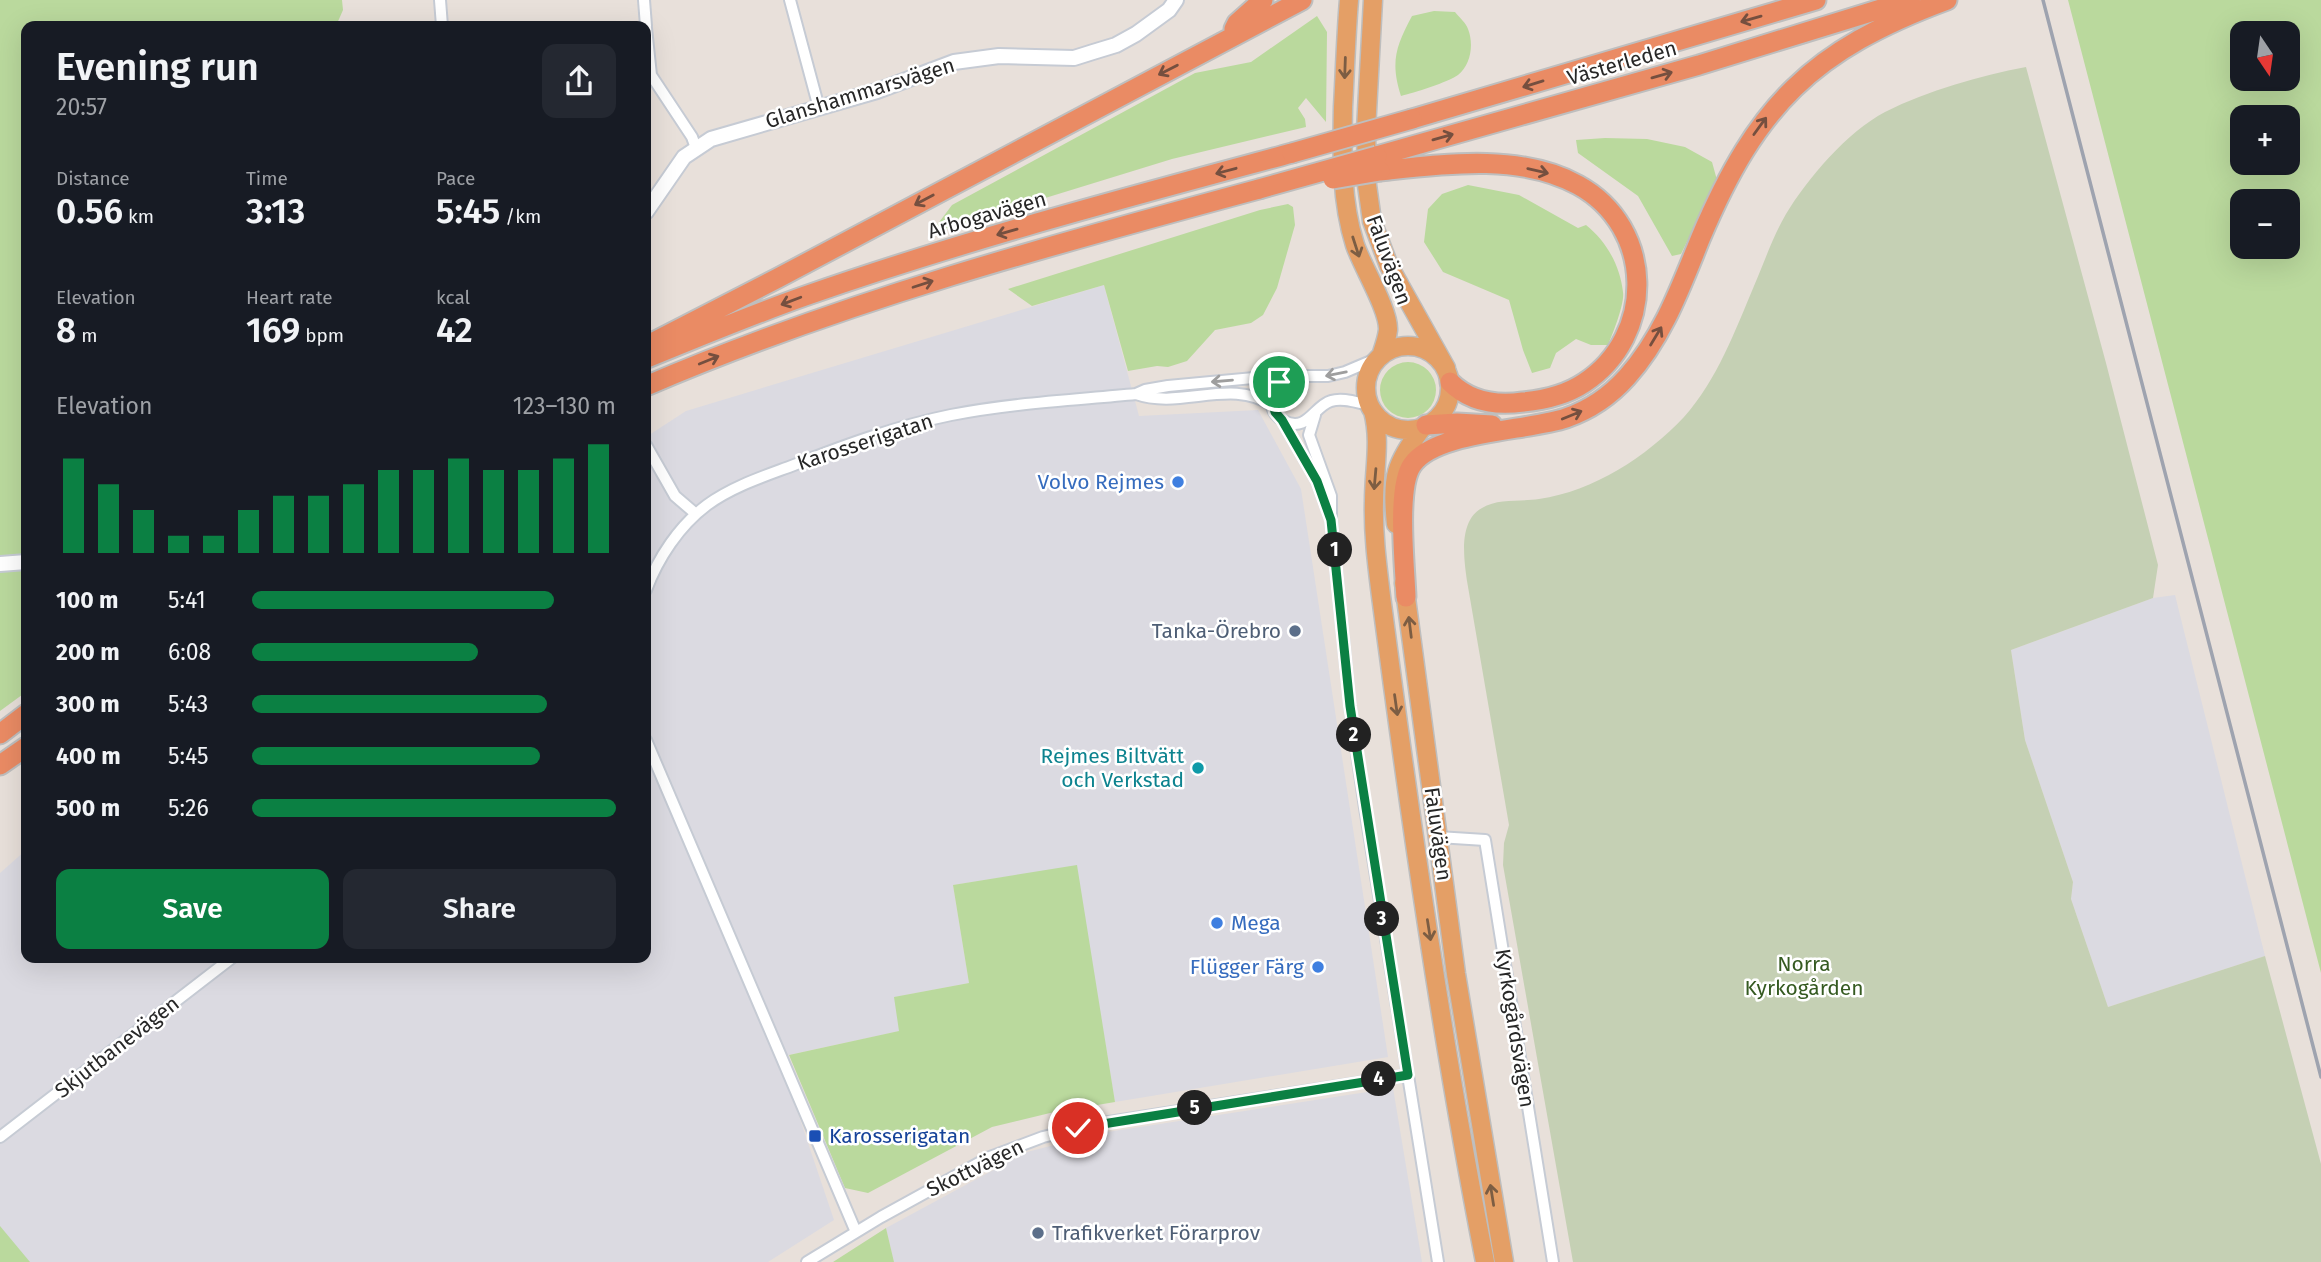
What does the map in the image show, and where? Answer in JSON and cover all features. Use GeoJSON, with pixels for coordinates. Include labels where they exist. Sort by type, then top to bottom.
{"type":"FeatureCollection","features":[{"type":"Feature","properties":{"kind":"highway"},"geometry":{"type":"LineString","coordinates":[[1229,40],[1237,23],[1263,0]]}},
{"type":"Feature","properties":{"kind":"highway"},"geometry":{"type":"LineString","coordinates":[[651,343],[710,314],[1302,0]]}},
{"type":"Feature","properties":{"kind":"highway"},"geometry":{"type":"LineString","coordinates":[[1350,0],[1360,31],[1370,37]]}},
{"type":"Feature","properties":{"kind":"highway"},"geometry":{"type":"LineString","coordinates":[[1350,0],[1352,135]]}},
{"type":"Feature","properties":{"kind":"highway"},"geometry":{"type":"LineString","coordinates":[[1352,135],[1370,37],[1373,0]]}},
{"type":"Feature","properties":{"kind":"highway","name":"Västerleden"},"geometry":{"type":"LineString","coordinates":[[1352,135],[1816,0]]}},
{"type":"Feature","properties":{"kind":"highway","name":"Västerleden"},"geometry":{"type":"LineString","coordinates":[[1259,189],[1345,165],[1379,164],[1865,13],[1891,14],[1910,0]]}},
{"type":"Feature","properties":{"kind":"highway"},"geometry":{"type":"LineString","coordinates":[[1406,597],[1403,512],[1406,478],[1421,455],[1443,445],[1554,421],[1578,413],[1604,398],[1627,377],[1666,320],[1725,184],[1754,135],[1777,104],[1804,77],[1872,33],[1891,14],[1947,0]]}},
{"type":"Feature","properties":{"kind":"highway","name":"Arbogavägen"},"geometry":{"type":"LineString","coordinates":[[651,356],[803,296],[885,269],[971,242],[1352,135]]}},
{"type":"Feature","properties":{"kind":"highway","name":"Faluvägen"},"geometry":{"type":"LineString","coordinates":[[1352,135],[1343,181],[1350,227],[1365,271],[1387,317],[1388,331],[1380,357]]}},
{"type":"Feature","properties":{"kind":"highway","name":"Faluvägen"},"geometry":{"type":"LineString","coordinates":[[1352,135],[1378,241],[1448,375]]}},
{"type":"Feature","properties":{"kind":"highway"},"geometry":{"type":"LineString","coordinates":[[651,384],[760,340],[911,287],[1094,232],[1259,189],[1379,164],[1470,164],[1545,172],[1577,184],[1604,204],[1625,232],[1632,248],[1638,281],[1632,321],[1614,355],[1587,381],[1564,393],[1544,399],[1505,404],[1473,399],[1448,375],[1436,356],[1419,347],[1398,347],[1380,357],[1371,367],[1367,381],[1371,408],[1384,422],[1397,428],[1412,429],[1457,423],[1524,426]]}},
{"type":"Feature","properties":{"kind":"highway"},"geometry":{"type":"LineString","coordinates":[[1424,426],[1438,417],[1447,404],[1448,375]]}},
{"type":"Feature","properties":{"kind":"highway","name":"Faluvägen"},"geometry":{"type":"LineString","coordinates":[[1371,408],[1378,438],[1374,503],[1376,555],[1424,897],[1485,1262]]}},
{"type":"Feature","properties":{"kind":"highway","name":"Faluvägen"},"geometry":{"type":"LineString","coordinates":[[1424,426],[1402,455],[1394,489],[1437,838],[1471,1067],[1504,1262]]}},
{"type":"Feature","properties":{"kind":"highway"},"geometry":{"type":"LineString","coordinates":[[0,734],[21,718]]}},
{"type":"Feature","properties":{"kind":"highway"},"geometry":{"type":"LineString","coordinates":[[0,765],[21,750]]}},
{"type":"Feature","properties":{"kind":"street"},"geometry":{"type":"LineString","coordinates":[[440,0],[442,21]]}},
{"type":"Feature","properties":{"kind":"street"},"geometry":{"type":"LineString","coordinates":[[644,0],[646,21]]}},
{"type":"Feature","properties":{"kind":"street"},"geometry":{"type":"LineString","coordinates":[[790,0],[819,108]]}},
{"type":"Feature","properties":{"kind":"street","name":"Glanshammarsvägen"},"geometry":{"type":"LineString","coordinates":[[651,205],[684,157],[711,139],[877,90],[954,62],[999,57],[1074,58],[1116,45],[1136,34],[1169,10],[1176,0]]}},
{"type":"Feature","properties":{"kind":"street"},"geometry":{"type":"LineString","coordinates":[[651,78],[692,137],[696,148]]}},
{"type":"Feature","properties":{"kind":"street","name":"Karosserigatan"},"geometry":{"type":"LineString","coordinates":[[651,578],[671,542],[696,514],[709,504],[742,485],[826,452],[895,429],[991,409],[1136,394],[1168,386],[1274,376],[1337,374],[1380,357]]}},
{"type":"Feature","properties":{"kind":"street"},"geometry":{"type":"LineString","coordinates":[[1290,377],[1275,386],[1271,394],[1273,406],[1317,481],[1331,520]]}},
{"type":"Feature","properties":{"kind":"street","name":"Karosserigatan"},"geometry":{"type":"LineString","coordinates":[[1136,394],[1147,398],[1247,394],[1273,406]]}},
{"type":"Feature","properties":{"kind":"street"},"geometry":{"type":"LineString","coordinates":[[1282,420],[1298,424],[1308,421],[1321,407],[1333,400],[1371,408]]}},
{"type":"Feature","properties":{"kind":"street"},"geometry":{"type":"LineString","coordinates":[[1315,415],[1309,435],[1331,496],[1331,520],[1352,719],[1438,1262]]}},
{"type":"Feature","properties":{"kind":"street"},"geometry":{"type":"LineString","coordinates":[[651,454],[675,496],[696,514]]}},
{"type":"Feature","properties":{"kind":"street"},"geometry":{"type":"LineString","coordinates":[[0,564],[21,562]]}},
{"type":"Feature","properties":{"kind":"street"},"geometry":{"type":"LineString","coordinates":[[651,752],[856,1232]]}},
{"type":"Feature","properties":{"kind":"street","name":"Kyrkogårdsvägen"},"geometry":{"type":"LineString","coordinates":[[1437,838],[1485,840],[1553,1262]]}},
{"type":"Feature","properties":{"kind":"street","name":"Skjutbanevägen"},"geometry":{"type":"LineString","coordinates":[[0,1138],[225,963]]}},
{"type":"Feature","properties":{"kind":"street","name":"Skottvägen"},"geometry":{"type":"LineString","coordinates":[[807,1262],[990,1157],[1060,1132],[1408,1075]]}},
{"type":"Feature","properties":{"kind":"shaded area"},"geometry":{"type":"Polygon","coordinates":[[[1104,285],[1139,416],[1258,410],[1301,489],[1388,1057],[1115,1102],[1076,866],[953,885],[969,983],[895,997],[900,1031],[779,1057],[834,1220],[768,1262],[0,1262],[0,873],[21,854],[21,963],[651,963],[651,434],[686,411],[1104,285]]]}},
{"type":"Feature","properties":{"kind":"shaded area"},"geometry":{"type":"Polygon","coordinates":[[[2175,595],[2265,956],[2108,1007],[2071,899],[2073,882],[2025,740],[2011,650],[2153,598],[2175,595]]]}},
{"type":"Feature","properties":{"kind":"shaded area"},"geometry":{"type":"Polygon","coordinates":[[[1393,1088],[1422,1262],[894,1262],[886,1228],[1027,1152],[1101,1133],[1393,1088]]]}},
{"type":"Feature","properties":{"kind":"green space"},"geometry":{"type":"Polygon","coordinates":[[[0,0],[342,0],[343,10],[338,21],[21,21],[21,696],[0,711],[0,0]]]}},
{"type":"Feature","properties":{"kind":"green space"},"geometry":{"type":"Polygon","coordinates":[[[2068,0],[2321,0],[2321,973],[2068,0]]]}},
{"type":"Feature","properties":{"kind":"green space"},"geometry":{"type":"Polygon","coordinates":[[[1434,11],[1455,12],[1466,25],[1471,41],[1466,66],[1453,78],[1401,96],[1395,64],[1402,36],[1412,16],[1434,11]]]}},
{"type":"Feature","properties":{"kind":"green space"},"geometry":{"type":"Polygon","coordinates":[[[1317,16],[1327,32],[1326,122],[1306,98],[1298,108],[1305,119],[1306,127],[1172,159],[931,233],[952,205],[1195,73],[1251,62],[1317,16]]]}},
{"type":"Feature","properties":{"kind":"green space","name":"Norra Kyrkogården"},"geometry":{"type":"Polygon","coordinates":[[[2026,67],[2158,565],[2153,598],[2011,650],[2025,740],[2073,882],[2071,899],[2108,1007],[2265,956],[2321,1164],[2321,1262],[1573,1262],[1503,865],[1504,843],[1509,825],[1466,572],[1464,541],[1469,522],[1474,514],[1488,505],[1532,500],[1580,488],[1618,470],[1653,446],[1684,417],[1706,387],[1740,320],[1786,214],[1829,157],[1857,131],[1885,112],[1937,90],[2026,67]]]}},
{"type":"Feature","properties":{"kind":"green space"},"geometry":{"type":"Polygon","coordinates":[[[1647,139],[1685,147],[1712,162],[1717,180],[1681,254],[1672,256],[1638,196],[1578,153],[1576,140],[1647,139]]]}},
{"type":"Feature","properties":{"kind":"green space"},"geometry":{"type":"Polygon","coordinates":[[[1468,185],[1519,195],[1578,228],[1586,225],[1600,238],[1615,263],[1623,292],[1608,345],[1591,345],[1576,339],[1556,353],[1550,368],[1532,373],[1509,300],[1443,272],[1424,242],[1428,209],[1442,194],[1468,185]]]}},
{"type":"Feature","properties":{"kind":"green space"},"geometry":{"type":"Polygon","coordinates":[[[1288,204],[1293,207],[1295,225],[1277,288],[1263,315],[1251,323],[1215,330],[1187,361],[1168,367],[1128,371],[1104,285],[1032,306],[1008,289],[1260,210],[1288,204]]]}},
{"type":"Feature","properties":{"kind":"green space"},"geometry":{"type":"Polygon","coordinates":[[[1408,362],[1419,364],[1428,370],[1434,379],[1434,401],[1428,410],[1419,416],[1408,418],[1397,416],[1388,410],[1382,401],[1380,390],[1382,379],[1388,370],[1397,364],[1408,362]]]}},
{"type":"Feature","properties":{"kind":"green space"},"geometry":{"type":"Polygon","coordinates":[[[1077,865],[1115,1102],[1050,1113],[992,1127],[868,1193],[845,1188],[789,1055],[899,1031],[894,997],[969,983],[953,885],[1077,865]]]}},
{"type":"Feature","properties":{"kind":"green space"},"geometry":{"type":"Polygon","coordinates":[[[0,1226],[30,1262],[0,1262],[0,1226]]]}},
{"type":"Feature","properties":{"kind":"green space"},"geometry":{"type":"Polygon","coordinates":[[[886,1228],[894,1262],[833,1262],[886,1228]]]}},
{"type":"Feature","properties":{"kind":"railway"},"geometry":{"type":"LineString","coordinates":[[2043,0],[2321,1077]]}},
{"type":"Feature","properties":{"kind":"place","name":"Volvo Rejmes"},"geometry":{"type":"Point","coordinates":[1178,482]}},
{"type":"Feature","properties":{"kind":"place","name":"Tanka-Örebro"},"geometry":{"type":"Point","coordinates":[1295,631]}},
{"type":"Feature","properties":{"kind":"place","name":"Rejmes Biltvätt och Verkstad"},"geometry":{"type":"Point","coordinates":[1198,768]}},
{"type":"Feature","properties":{"kind":"place","name":"Mega"},"geometry":{"type":"Point","coordinates":[1217,923]}},
{"type":"Feature","properties":{"kind":"place","name":"Flügger Färg"},"geometry":{"type":"Point","coordinates":[1318,967]}},
{"type":"Feature","properties":{"kind":"place","name":"Karosserigatan"},"geometry":{"type":"Point","coordinates":[815,1136]}},
{"type":"Feature","properties":{"kind":"place","name":"Trafikverket Förarprov"},"geometry":{"type":"Point","coordinates":[1038,1233]}},
{"type":"Feature","properties":{"kind":"route"},"geometry":{"type":"LineString","coordinates":[[1078,1128],[1408,1075],[1350,706],[1331,520],[1317,481],[1275,412],[1271,394],[1279,382]]}}]}
